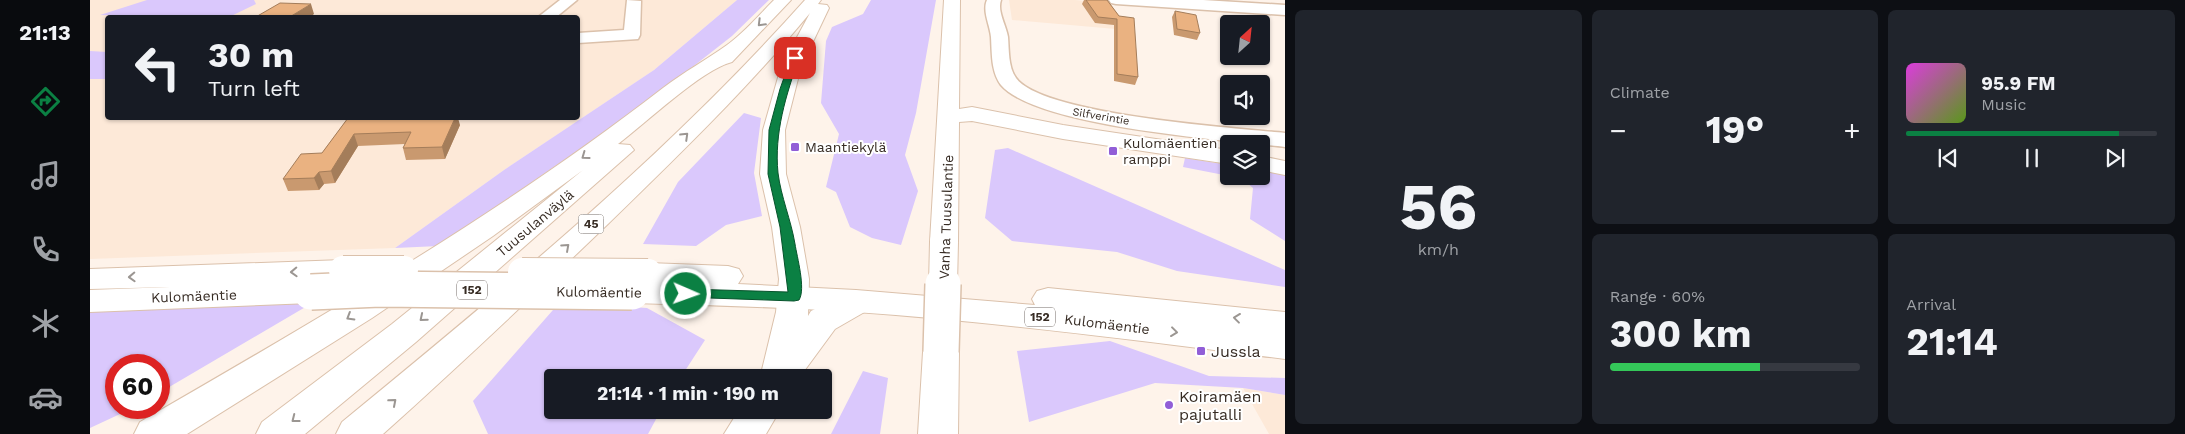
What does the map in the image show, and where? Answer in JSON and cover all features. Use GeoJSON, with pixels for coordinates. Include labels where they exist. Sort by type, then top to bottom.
{"type":"FeatureCollection","features":[{"type":"Feature","properties":{"kind":"main road","name":"Tuusulanväylä"},"geometry":{"type":"LineString","coordinates":[[276,434],[404,333],[578,188],[655,122],[738,46],[783,0]]}},
{"type":"Feature","properties":{"kind":"main road","name":"45"},"geometry":{"type":"LineString","coordinates":[[356,434],[451,352],[619,199],[764,56],[813,0]]}},
{"type":"Feature","properties":{"kind":"main road"},"geometry":{"type":"LineString","coordinates":[[780,369],[794,288],[786,227],[773,174],[774,130],[791,67],[825,0]]}},
{"type":"Feature","properties":{"kind":"main road","name":"Vanha Tuusulantie"},"geometry":{"type":"LineString","coordinates":[[938,434],[952,0]]}},
{"type":"Feature","properties":{"kind":"main road"},"geometry":{"type":"LineString","coordinates":[[154,434],[360,310],[483,230],[632,123],[687,79],[738,46]]}},
{"type":"Feature","properties":{"kind":"main road"},"geometry":{"type":"LineString","coordinates":[[949,117],[973,128],[1003,131],[1063,132],[1220,156]]}},
{"type":"Feature","properties":{"kind":"main road"},"geometry":{"type":"LineString","coordinates":[[1270,165],[1285,168]]}},
{"type":"Feature","properties":{"kind":"main road","name":"Kulomäentie"},"geometry":{"type":"LineString","coordinates":[[90,279],[343,270],[1021,296],[1285,324]]}},
{"type":"Feature","properties":{"kind":"main road","name":"Kulomäentie"},"geometry":{"type":"LineString","coordinates":[[90,301],[380,289],[640,282]]}},
{"type":"Feature","properties":{"kind":"main road","name":"Kulomäentie"},"geometry":{"type":"LineString","coordinates":[[794,288],[857,302],[1067,319],[1285,346]]}},
{"type":"Feature","properties":{"kind":"main road"},"geometry":{"type":"LineString","coordinates":[[785,369],[823,320],[857,302]]}},
{"type":"Feature","properties":{"kind":"main road"},"geometry":{"type":"LineString","coordinates":[[144,434],[207,402]]}},
{"type":"Feature","properties":{"kind":"main road"},"geometry":{"type":"LineString","coordinates":[[744,434],[755,419]]}},
{"type":"Feature","properties":{"kind":"street"},"geometry":{"type":"LineString","coordinates":[[548,15],[570,0]]}},
{"type":"Feature","properties":{"kind":"street"},"geometry":{"type":"LineString","coordinates":[[580,38],[632,35],[631,0]]}},
{"type":"Feature","properties":{"kind":"street","name":"Silfverintie"},"geometry":{"type":"LineString","coordinates":[[994,0],[992,5],[1003,72],[1010,84],[1035,100],[1083,114],[1140,123],[1285,140]]}},
{"type":"Feature","properties":{"kind":"street"},"geometry":{"type":"LineString","coordinates":[[1116,0],[1285,10]]}},
{"type":"Feature","properties":{"kind":"shaded area"},"geometry":{"type":"Polygon","coordinates":[[[90,0],[737,0],[654,70],[580,119],[580,15],[105,15],[105,120],[579,120],[504,170],[395,248],[90,259],[90,0]]]}},
{"type":"Feature","properties":{"kind":"shaded area"},"geometry":{"type":"Polygon","coordinates":[[[147,0],[254,0],[256,4],[233,15],[100,15],[147,0]]]}},
{"type":"Feature","properties":{"kind":"shaded area"},"geometry":{"type":"Polygon","coordinates":[[[737,0],[769,0],[732,36],[644,105],[439,246],[395,248],[504,170],[654,70],[737,0]]]}},
{"type":"Feature","properties":{"kind":"shaded area"},"geometry":{"type":"Polygon","coordinates":[[[871,0],[936,0],[916,113],[905,155],[918,191],[901,245],[872,238],[850,227],[836,192],[826,187],[839,134],[821,103],[826,41],[832,27],[863,14],[871,0]]]}},
{"type":"Feature","properties":{"kind":"shaded area"},"geometry":{"type":"Polygon","coordinates":[[[1009,0],[1075,0],[1107,3],[1127,30],[1012,20],[1009,0]]]}},
{"type":"Feature","properties":{"kind":"shaded area"},"geometry":{"type":"Polygon","coordinates":[[[90,51],[105,52],[105,79],[90,79],[90,51]]]}},
{"type":"Feature","properties":{"kind":"shaded area"},"geometry":{"type":"Polygon","coordinates":[[[744,113],[761,118],[754,173],[762,216],[726,225],[696,246],[643,244],[678,182],[744,113]]]}},
{"type":"Feature","properties":{"kind":"shaded area"},"geometry":{"type":"Polygon","coordinates":[[[1008,148],[1285,270],[1285,287],[1177,271],[1117,252],[1012,241],[985,218],[995,150],[1008,148]]]}},
{"type":"Feature","properties":{"kind":"shaded area"},"geometry":{"type":"Polygon","coordinates":[[[1185,158],[1220,164],[1220,174],[1183,167],[1185,158]]]}},
{"type":"Feature","properties":{"kind":"shaded area"},"geometry":{"type":"Polygon","coordinates":[[[1270,172],[1285,175],[1285,241],[1250,219],[1253,188],[1249,185],[1270,185],[1270,172]]]}},
{"type":"Feature","properties":{"kind":"shaded area"},"geometry":{"type":"Polygon","coordinates":[[[314,302],[170,387],[170,354],[105,354],[105,419],[109,419],[90,428],[90,310],[314,302]]]}},
{"type":"Feature","properties":{"kind":"shaded area"},"geometry":{"type":"Polygon","coordinates":[[[560,302],[647,308],[705,340],[686,369],[544,369],[544,419],[656,419],[648,434],[488,434],[473,401],[560,302]]]}},
{"type":"Feature","properties":{"kind":"shaded area"},"geometry":{"type":"Polygon","coordinates":[[[1110,341],[1209,376],[1285,378],[1285,395],[1243,388],[1155,383],[1029,422],[1017,351],[1110,341]]]}},
{"type":"Feature","properties":{"kind":"shaded area"},"geometry":{"type":"Polygon","coordinates":[[[863,371],[888,378],[880,434],[831,434],[863,371]]]}},
{"type":"Feature","properties":{"kind":"shaded area"},"geometry":{"type":"Polygon","coordinates":[[[1243,388],[1285,395],[1285,434],[1269,434],[1243,388]]]}},
{"type":"Feature","properties":{"kind":"building"},"geometry":{"type":"Polygon","coordinates":[[[1086,0],[1107,0],[1119,16],[1134,18],[1138,77],[1117,74],[1117,19],[1098,17],[1086,0]]]}},
{"type":"Feature","properties":{"kind":"building"},"geometry":{"type":"Polygon","coordinates":[[[280,3],[311,4],[293,15],[259,15],[280,3]]]}},
{"type":"Feature","properties":{"kind":"building"},"geometry":{"type":"Polygon","coordinates":[[[1175,11],[1196,15],[1200,33],[1177,29],[1175,11]]]}},
{"type":"Feature","properties":{"kind":"building"},"geometry":{"type":"Polygon","coordinates":[[[347,120],[454,120],[442,147],[403,148],[411,132],[354,134],[331,171],[319,172],[314,178],[283,179],[301,154],[322,153],[347,120]]]}},
{"type":"Feature","properties":{"kind":"place","name":"Maantiekylä"},"geometry":{"type":"Point","coordinates":[795,147]}},
{"type":"Feature","properties":{"kind":"place","name":"Kulomäentien ramppi"},"geometry":{"type":"Point","coordinates":[1113,151]}},
{"type":"Feature","properties":{"kind":"place","name":"Jussla"},"geometry":{"type":"Point","coordinates":[1201,351]}},
{"type":"Feature","properties":{"kind":"place","name":"Koiramäen pajutalli"},"geometry":{"type":"Point","coordinates":[1169,405]}},
{"type":"Feature","properties":{"kind":"route"},"geometry":{"type":"LineString","coordinates":[[686,294],[794,297],[794,279],[786,227],[773,174],[774,130],[784,89],[795,58]]}}]}
